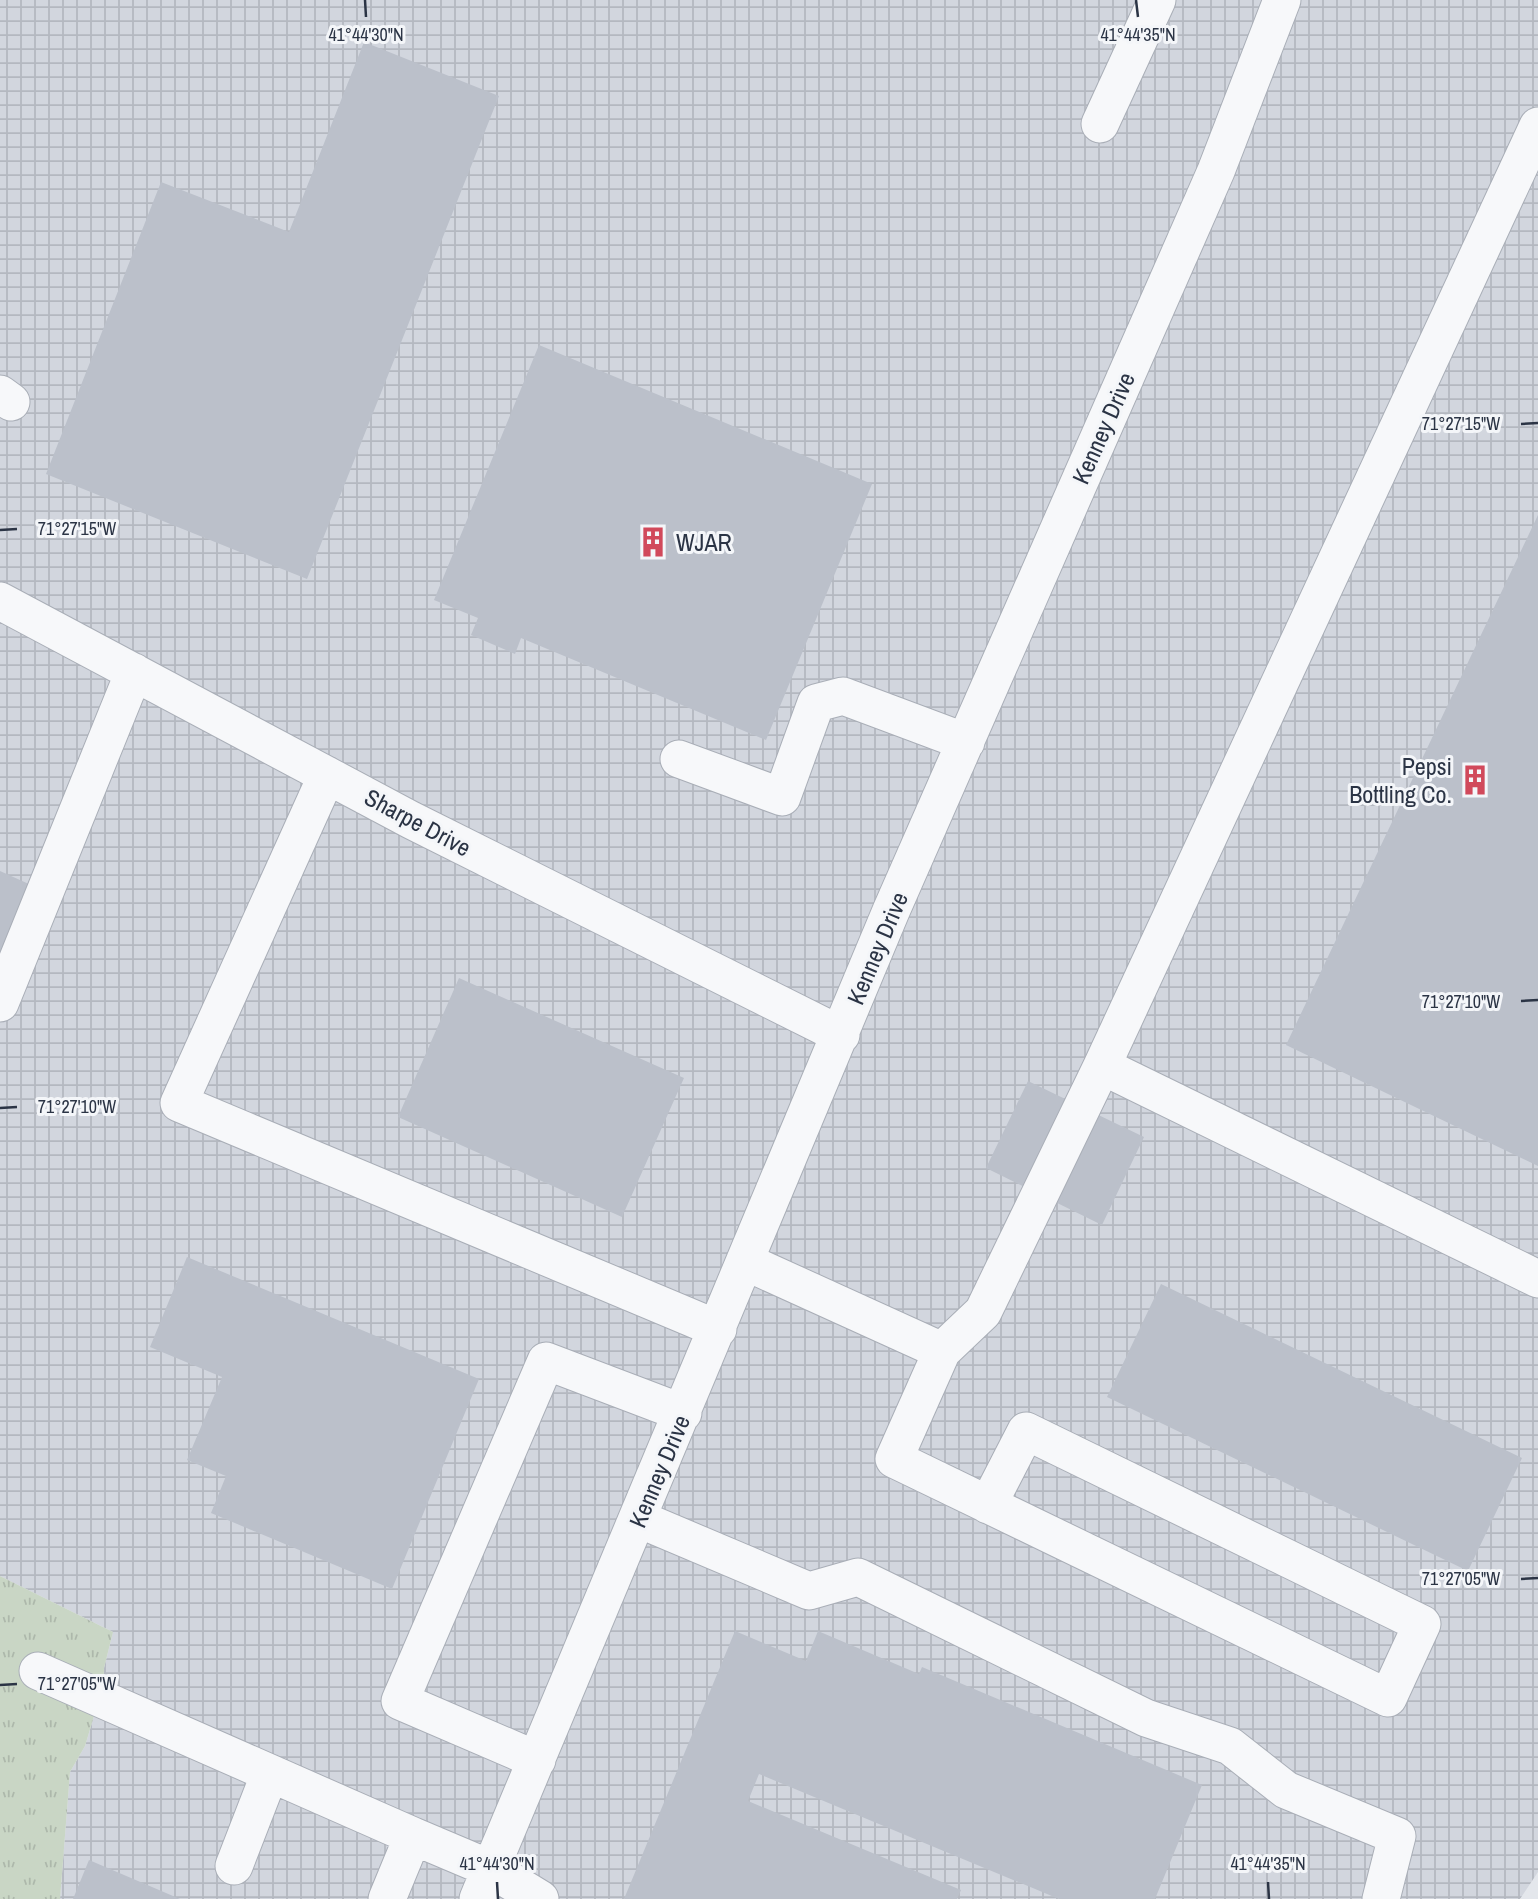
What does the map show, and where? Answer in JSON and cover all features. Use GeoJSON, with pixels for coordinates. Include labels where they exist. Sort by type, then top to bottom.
{"type":"FeatureCollection","features":[{"type":"Feature","properties":{"kind":"street"},"geometry":{"type":"LineString","coordinates":[[1100,124],[1157,0]]}},
{"type":"Feature","properties":{"kind":"street","name":"Kenney Drive"},"geometry":{"type":"LineString","coordinates":[[484,1884],[966,741],[1216,171],[1282,0]]}},
{"type":"Feature","properties":{"kind":"street"},"geometry":{"type":"LineString","coordinates":[[988,1505],[1026,1431],[1422,1624],[1388,1698],[988,1505],[894,1459],[942,1351],[983,1312],[1102,1066],[1538,126]]}},
{"type":"Feature","properties":{"kind":"street","name":"Sharpe Drive"},"geometry":{"type":"LineString","coordinates":[[0,601],[327,775],[841,1035]]}},
{"type":"Feature","properties":{"kind":"street"},"geometry":{"type":"LineString","coordinates":[[0,1003],[134,672]]}},
{"type":"Feature","properties":{"kind":"street"},"geometry":{"type":"LineString","coordinates":[[679,759],[782,797],[816,703],[843,696],[966,741]]}},
{"type":"Feature","properties":{"kind":"street"},"geometry":{"type":"LineString","coordinates":[[327,775],[179,1103],[718,1329]]}},
{"type":"Feature","properties":{"kind":"street"},"geometry":{"type":"LineString","coordinates":[[1102,1066],[1538,1279]]}},
{"type":"Feature","properties":{"kind":"street"},"geometry":{"type":"LineString","coordinates":[[746,1262],[942,1351]]}},
{"type":"Feature","properties":{"kind":"street"},"geometry":{"type":"LineString","coordinates":[[537,1760],[400,1701],[546,1361],[683,1412]]}},
{"type":"Feature","properties":{"kind":"street"},"geometry":{"type":"LineString","coordinates":[[639,1519],[808,1591],[858,1577],[1146,1718],[1230,1746],[1286,1790],[1397,1836],[1381,1899]]}},
{"type":"Feature","properties":{"kind":"street"},"geometry":{"type":"LineString","coordinates":[[38,1671],[413,1836],[484,1884],[540,1899]]}},
{"type":"Feature","properties":{"kind":"street"},"geometry":{"type":"LineString","coordinates":[[234,1866],[271,1773]]}},
{"type":"Feature","properties":{"kind":"street"},"geometry":{"type":"LineString","coordinates":[[387,1899],[413,1836]]}},
{"type":"Feature","properties":{"kind":"shaded area"},"geometry":{"type":"Polygon","coordinates":[[[0,0],[1538,0],[1538,1872],[1520,1899],[60,1899],[70,1772],[85,1746],[94,1716],[103,1706],[104,1668],[113,1632],[0,1576],[0,0]]]}},
{"type":"Feature","properties":{"kind":"green space"},"geometry":{"type":"Polygon","coordinates":[[[0,1576],[113,1632],[104,1668],[103,1706],[94,1716],[85,1746],[70,1772],[60,1899],[0,1899],[0,1576]]]}},
{"type":"Feature","properties":{"kind":"building"},"geometry":{"type":"Polygon","coordinates":[[[364,42],[499,96],[307,579],[46,474],[161,182],[289,232],[364,42]]]}},
{"type":"Feature","properties":{"kind":"building","name":"WJAR"},"geometry":{"type":"Polygon","coordinates":[[[539,345],[872,484],[766,740],[521,638],[515,654],[471,635],[478,618],[434,600],[539,345]]]}},
{"type":"Feature","properties":{"kind":"building","name":"Pepsi Bottling Co."},"geometry":{"type":"Polygon","coordinates":[[[1538,515],[1538,1166],[1286,1045],[1538,515]]]}},
{"type":"Feature","properties":{"kind":"building"},"geometry":{"type":"Polygon","coordinates":[[[0,871],[31,885],[0,959],[0,871]]]}},
{"type":"Feature","properties":{"kind":"building"},"geometry":{"type":"Polygon","coordinates":[[[459,978],[684,1078],[622,1217],[398,1117],[459,978]]]}},
{"type":"Feature","properties":{"kind":"building"},"geometry":{"type":"Polygon","coordinates":[[[1028,1081],[1144,1137],[1102,1225],[986,1168],[1028,1081]]]}},
{"type":"Feature","properties":{"kind":"building"},"geometry":{"type":"Polygon","coordinates":[[[187,1257],[479,1379],[392,1589],[211,1513],[226,1476],[187,1460],[222,1377],[150,1347],[187,1257]]]}},
{"type":"Feature","properties":{"kind":"building"},"geometry":{"type":"Polygon","coordinates":[[[1161,1284],[1522,1458],[1468,1571],[1107,1397],[1161,1284]]]}},
{"type":"Feature","properties":{"kind":"building"},"geometry":{"type":"Polygon","coordinates":[[[735,1631],[806,1661],[818,1631],[919,1674],[922,1667],[1202,1785],[1155,1899],[1059,1899],[759,1774],[748,1801],[961,1890],[957,1899],[624,1899],[735,1631]]]}},
{"type":"Feature","properties":{"kind":"building"},"geometry":{"type":"Polygon","coordinates":[[[89,1860],[180,1899],[73,1899],[89,1860]]]}},
{"type":"Feature","properties":{"kind":"place","name":"WJAR"},"geometry":{"type":"Point","coordinates":[653,542]}},
{"type":"Feature","properties":{"kind":"place","name":"Pepsi Bottling Co."},"geometry":{"type":"Point","coordinates":[1475,780]}}]}
